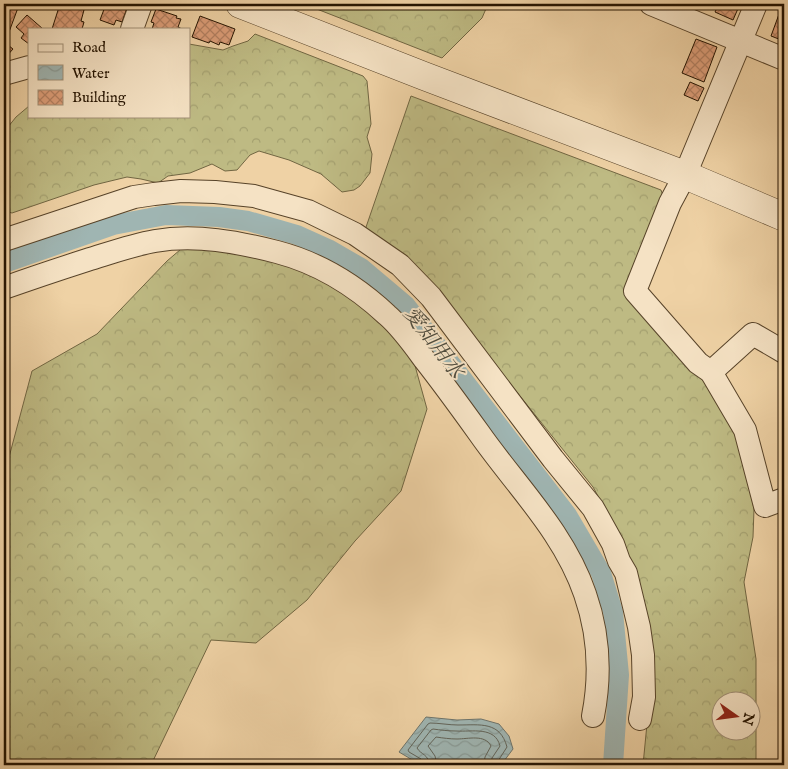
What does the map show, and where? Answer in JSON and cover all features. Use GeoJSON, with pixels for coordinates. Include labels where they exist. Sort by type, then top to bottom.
{"type":"FeatureCollection","features":[{"type":"Feature","properties":{"kind":"street"},"geometry":{"type":"LineString","coordinates":[[132,28],[141,4]]}},
{"type":"Feature","properties":{"kind":"street"},"geometry":{"type":"LineString","coordinates":[[240,4],[685,175],[784,217]]}},
{"type":"Feature","properties":{"kind":"street"},"geometry":{"type":"LineString","coordinates":[[651,4],[784,59]]}},
{"type":"Feature","properties":{"kind":"street"},"geometry":{"type":"LineString","coordinates":[[756,4],[685,175],[670,203],[635,291],[698,363],[711,372],[745,430],[765,506],[784,499]]}},
{"type":"Feature","properties":{"kind":"street"},"geometry":{"type":"LineString","coordinates":[[4,74],[28,66]]}},
{"type":"Feature","properties":{"kind":"street"},"geometry":{"type":"LineString","coordinates":[[4,240],[134,197],[181,191],[215,192],[254,196],[308,212],[355,234],[400,266],[431,296],[553,459],[593,508],[613,544],[626,574],[639,627],[643,655],[644,697],[640,719]]}},
{"type":"Feature","properties":{"kind":"street"},"geometry":{"type":"LineString","coordinates":[[4,288],[124,248],[156,241],[180,239],[209,240],[248,245],[305,260],[322,268],[370,299],[390,317],[411,342],[480,436],[526,493],[558,539],[571,562],[592,615],[597,642],[597,699],[593,716]]}},
{"type":"Feature","properties":{"kind":"street"},"geometry":{"type":"LineString","coordinates":[[711,372],[753,334],[784,352]]}},
{"type":"Feature","properties":{"kind":"green space"},"geometry":{"type":"Polygon","coordinates":[[[304,4],[488,4],[482,18],[442,58],[304,4]]]}},
{"type":"Feature","properties":{"kind":"green space"},"geometry":{"type":"Polygon","coordinates":[[[255,34],[363,76],[367,81],[371,124],[367,137],[372,154],[370,173],[360,186],[354,190],[342,192],[321,174],[289,160],[259,151],[250,155],[237,170],[225,171],[212,164],[190,173],[168,176],[158,183],[127,177],[94,185],[12,213],[4,211],[4,132],[16,117],[28,107],[28,118],[190,118],[190,44],[223,50],[248,41],[255,34]]]}},
{"type":"Feature","properties":{"kind":"green space"},"geometry":{"type":"Polygon","coordinates":[[[411,96],[661,190],[664,199],[627,295],[712,388],[739,436],[754,509],[753,537],[744,582],[756,659],[756,692],[710,692],[710,742],[756,742],[756,765],[643,765],[647,724],[624,543],[593,487],[434,289],[364,233],[411,96]]]}},
{"type":"Feature","properties":{"kind":"green space"},"geometry":{"type":"Polygon","coordinates":[[[201,232],[306,260],[409,344],[427,409],[401,491],[355,541],[307,600],[256,643],[211,640],[151,765],[4,765],[4,476],[32,371],[97,334],[167,261],[201,232]]]}},
{"type":"Feature","properties":{"kind":"water"},"geometry":{"type":"Polygon","coordinates":[[[426,717],[457,720],[481,719],[499,724],[509,736],[513,749],[501,765],[421,765],[399,752],[426,717]]]}},
{"type":"Feature","properties":{"kind":"building"},"geometry":{"type":"Polygon","coordinates":[[[4,4],[19,5],[9,32],[4,30],[4,4]]]}},
{"type":"Feature","properties":{"kind":"building"},"geometry":{"type":"Polygon","coordinates":[[[60,4],[84,10],[81,21],[84,22],[82,28],[52,28],[60,4]]]}},
{"type":"Feature","properties":{"kind":"building"},"geometry":{"type":"Polygon","coordinates":[[[106,4],[128,5],[122,22],[116,20],[114,25],[100,20],[106,4]]]}},
{"type":"Feature","properties":{"kind":"building"},"geometry":{"type":"Polygon","coordinates":[[[719,4],[740,4],[733,20],[715,12],[719,4]]]}},
{"type":"Feature","properties":{"kind":"building"},"geometry":{"type":"Polygon","coordinates":[[[782,6],[784,6],[784,41],[771,36],[782,6]]]}},
{"type":"Feature","properties":{"kind":"building"},"geometry":{"type":"Polygon","coordinates":[[[156,9],[181,19],[178,27],[180,28],[152,28],[154,23],[151,22],[156,9]]]}},
{"type":"Feature","properties":{"kind":"building"},"geometry":{"type":"Polygon","coordinates":[[[27,15],[42,28],[28,28],[28,43],[21,38],[24,34],[16,27],[27,15]]]}},
{"type":"Feature","properties":{"kind":"building"},"geometry":{"type":"Polygon","coordinates":[[[200,16],[235,29],[229,45],[220,42],[219,45],[210,41],[209,43],[192,37],[200,16]]]}},
{"type":"Feature","properties":{"kind":"building"},"geometry":{"type":"Polygon","coordinates":[[[696,39],[717,47],[704,82],[682,73],[696,39]]]}},
{"type":"Feature","properties":{"kind":"building"},"geometry":{"type":"Polygon","coordinates":[[[4,42],[13,49],[4,59],[4,42]]]}},
{"type":"Feature","properties":{"kind":"building"},"geometry":{"type":"Polygon","coordinates":[[[690,82],[704,88],[698,101],[684,95],[690,82]]]}},
{"type":"Feature","properties":{"kind":"waterway","name":"愛知用水"},"geometry":{"type":"LineString","coordinates":[[4,263],[113,225],[166,215],[219,217],[248,221],[297,235],[328,249],[361,268],[406,306],[567,515],[601,573],[613,612],[619,675],[613,765]]}}]}
